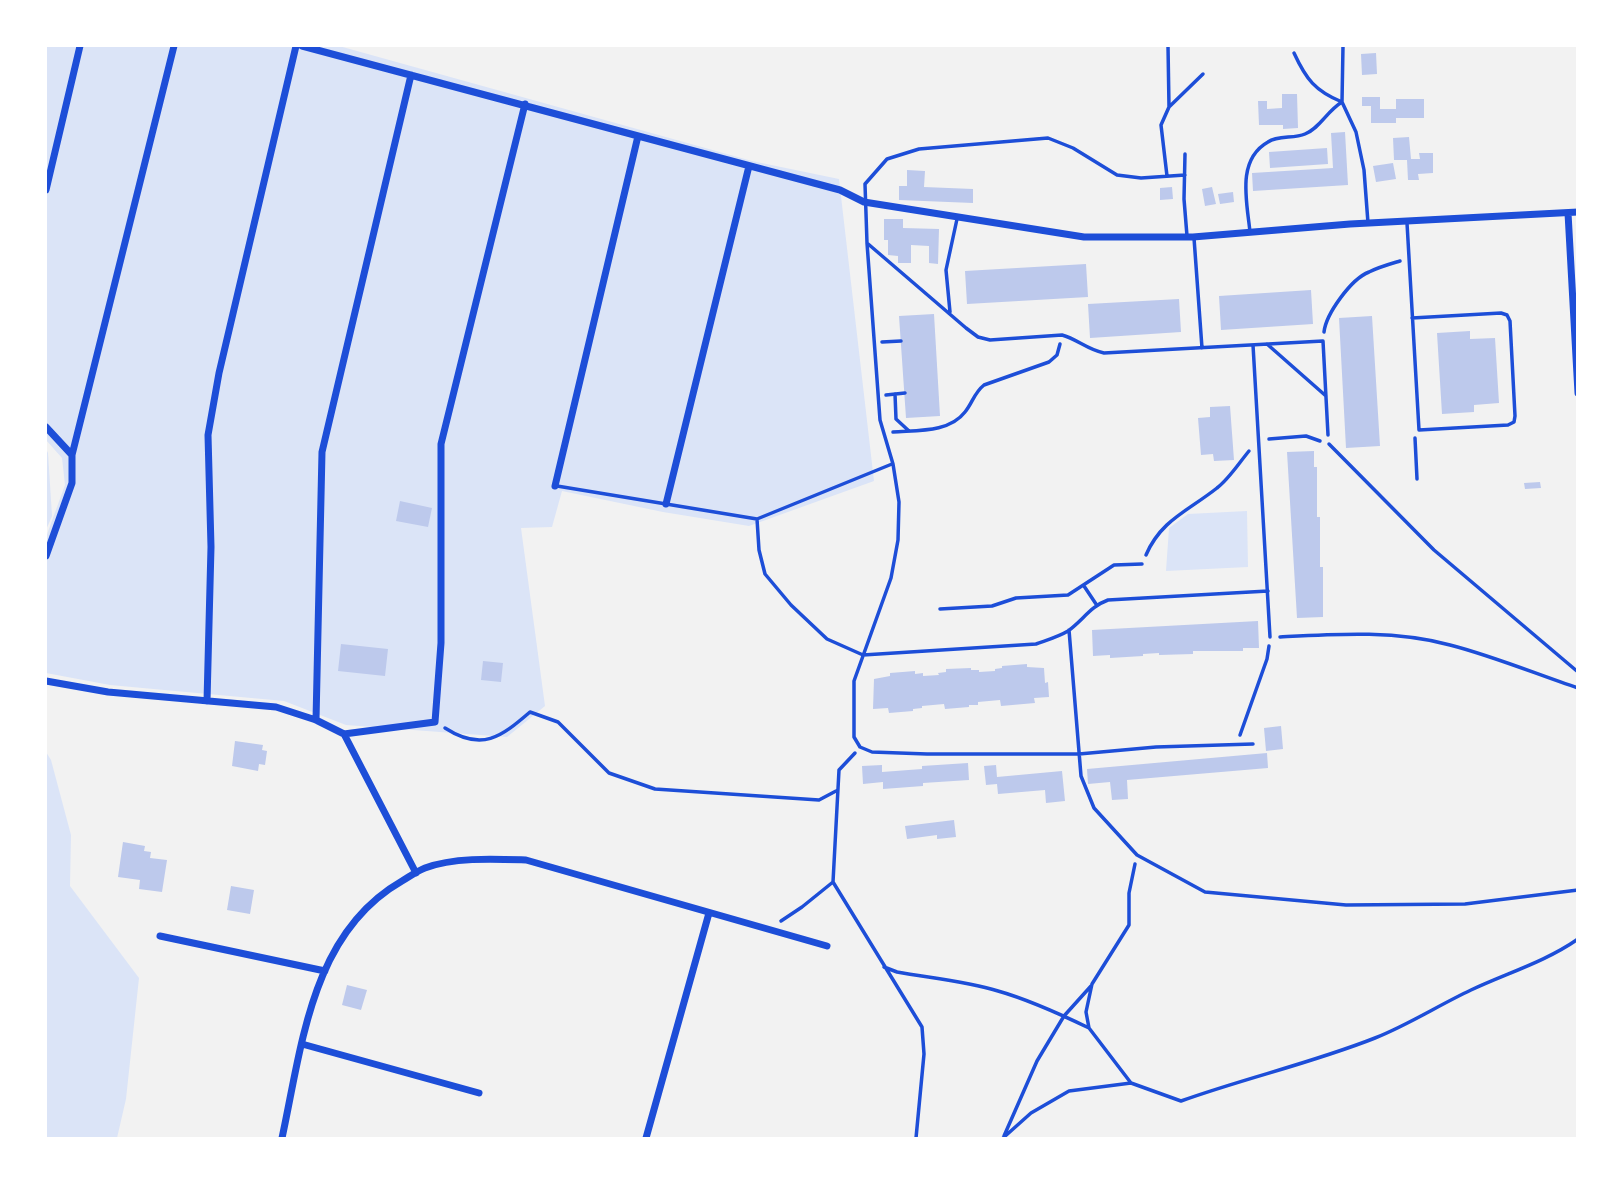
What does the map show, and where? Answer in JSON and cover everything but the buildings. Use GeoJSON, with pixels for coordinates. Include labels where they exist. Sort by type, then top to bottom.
{"type":"FeatureCollection","features":[{"type":"Feature","properties":{"kind":"street"},"geometry":{"type":"LineString","coordinates":[[46,190],[80,46]]}},
{"type":"Feature","properties":{"kind":"street"},"geometry":{"type":"LineString","coordinates":[[46,556],[72,483],[72,454],[174,46]]}},
{"type":"Feature","properties":{"kind":"street"},"geometry":{"type":"LineString","coordinates":[[207,701],[211,547],[208,435],[219,373],[296,46]]}},
{"type":"Feature","properties":{"kind":"street"},"geometry":{"type":"LineString","coordinates":[[302,46],[840,190],[864,202],[957,219],[1084,237],[1190,237],[1368,223],[1577,212]]}},
{"type":"Feature","properties":{"kind":"street"},"geometry":{"type":"LineString","coordinates":[[316,720],[322,452],[411,75]]}},
{"type":"Feature","properties":{"kind":"street"},"geometry":{"type":"LineString","coordinates":[[46,681],[108,692],[276,707],[316,720],[344,734],[435,722],[441,643],[441,444],[525,104]]}},
{"type":"Feature","properties":{"kind":"street"},"geometry":{"type":"LineString","coordinates":[[555,486],[638,136]]}},
{"type":"Feature","properties":{"kind":"street"},"geometry":{"type":"LineString","coordinates":[[666,504],[749,166]]}},
{"type":"Feature","properties":{"kind":"street"},"geometry":{"type":"LineString","coordinates":[[1568,212],[1577,393]]}},
{"type":"Feature","properties":{"kind":"street"},"geometry":{"type":"LineString","coordinates":[[46,427],[72,454]]}},
{"type":"Feature","properties":{"kind":"street"},"geometry":{"type":"LineString","coordinates":[[344,734],[416,873]]}},
{"type":"Feature","properties":{"kind":"street"},"geometry":{"type":"LineString","coordinates":[[282,1139],[310,1009],[335,947],[350,924],[382,892],[425,867],[475,859],[526,860],[827,946]]}},
{"type":"Feature","properties":{"kind":"street"},"geometry":{"type":"LineString","coordinates":[[646,1139],[709,913]]}},
{"type":"Feature","properties":{"kind":"street"},"geometry":{"type":"LineString","coordinates":[[160,936],[325,971]]}},
{"type":"Feature","properties":{"kind":"street"},"geometry":{"type":"LineString","coordinates":[[302,1044],[479,1093]]}},
{"type":"Feature","properties":{"kind":"lane"},"geometry":{"type":"LineString","coordinates":[[1168,46],[1169,107]]}},
{"type":"Feature","properties":{"kind":"lane"},"geometry":{"type":"LineString","coordinates":[[1343,46],[1342,103],[1356,132],[1364,170],[1368,223]]}},
{"type":"Feature","properties":{"kind":"lane"},"geometry":{"type":"LineString","coordinates":[[1294,53],[1303,74],[1321,94],[1342,103]]}},
{"type":"Feature","properties":{"kind":"lane"},"geometry":{"type":"LineString","coordinates":[[1167,176],[1161,125],[1169,107],[1203,74]]}},
{"type":"Feature","properties":{"kind":"lane"},"geometry":{"type":"LineString","coordinates":[[1250,232],[1245,177],[1251,159],[1268,141],[1305,134],[1331,109],[1342,103]]}},
{"type":"Feature","properties":{"kind":"lane"},"geometry":{"type":"LineString","coordinates":[[1185,175],[1141,178],[1117,175],[1073,148],[1048,138],[919,149],[887,159],[865,184],[864,202],[880,420],[893,464],[898,502],[898,540],[891,578],[854,681],[854,737],[860,747],[873,752],[927,754],[1079,754],[1156,747],[1253,744]]}},
{"type":"Feature","properties":{"kind":"lane"},"geometry":{"type":"LineString","coordinates":[[1185,154],[1190,237],[1202,348]]}},
{"type":"Feature","properties":{"kind":"lane"},"geometry":{"type":"LineString","coordinates":[[950,314],[946,270],[957,219]]}},
{"type":"Feature","properties":{"kind":"lane"},"geometry":{"type":"LineString","coordinates":[[1407,221],[1412,318],[1419,430],[1507,425],[1514,422],[1516,416],[1510,321],[1507,315],[1501,313],[1412,318]]}},
{"type":"Feature","properties":{"kind":"lane"},"geometry":{"type":"LineString","coordinates":[[867,243],[978,337],[990,340],[1062,335],[1073,338],[1091,350],[1104,353],[1323,341],[1328,435]]}},
{"type":"Feature","properties":{"kind":"lane"},"geometry":{"type":"LineString","coordinates":[[1267,344],[1326,397]]}},
{"type":"Feature","properties":{"kind":"lane"},"geometry":{"type":"LineString","coordinates":[[1253,345],[1270,637]]}},
{"type":"Feature","properties":{"kind":"lane"},"geometry":{"type":"LineString","coordinates":[[555,486],[757,519],[893,464]]}},
{"type":"Feature","properties":{"kind":"lane"},"geometry":{"type":"LineString","coordinates":[[757,519],[759,550],[765,574],[791,605],[827,639],[863,655],[1036,644],[1069,630],[1096,604],[1108,600],[1268,591]]}},
{"type":"Feature","properties":{"kind":"lane"},"geometry":{"type":"LineString","coordinates":[[940,609],[992,606],[1016,598],[1068,595],[1114,565],[1142,564]]}},
{"type":"Feature","properties":{"kind":"lane"},"geometry":{"type":"LineString","coordinates":[[1083,585],[1096,604]]}},
{"type":"Feature","properties":{"kind":"lane"},"geometry":{"type":"LineString","coordinates":[[1069,630],[1081,776],[1094,808],[1137,855],[1205,892],[1346,905],[1465,904],[1577,891]]}},
{"type":"Feature","properties":{"kind":"path"},"geometry":{"type":"LineString","coordinates":[[1323,341],[1325,322],[1346,291],[1366,272],[1409,258]]}},
{"type":"Feature","properties":{"kind":"path"},"geometry":{"type":"LineString","coordinates":[[884,433],[934,429],[952,423],[965,412],[976,391],[984,384],[1049,362],[1057,355],[1062,335]]}},
{"type":"Feature","properties":{"kind":"path"},"geometry":{"type":"LineString","coordinates":[[874,342],[901,341]]}},
{"type":"Feature","properties":{"kind":"path"},"geometry":{"type":"LineString","coordinates":[[878,395],[905,393]]}},
{"type":"Feature","properties":{"kind":"path"},"geometry":{"type":"LineString","coordinates":[[895,394],[896,419],[909,431]]}},
{"type":"Feature","properties":{"kind":"path"},"geometry":{"type":"LineString","coordinates":[[1418,480],[1415,438],[1419,430]]}},
{"type":"Feature","properties":{"kind":"path"},"geometry":{"type":"LineString","coordinates":[[1328,435],[1328,444]]}},
{"type":"Feature","properties":{"kind":"path"},"geometry":{"type":"LineString","coordinates":[[1142,564],[1153,538],[1167,523],[1220,486],[1259,439],[1306,436],[1328,444],[1434,550],[1577,672]]}},
{"type":"Feature","properties":{"kind":"path"},"geometry":{"type":"LineString","coordinates":[[1236,744],[1267,659],[1270,637],[1345,633],[1397,636],[1450,644],[1577,688]]}},
{"type":"Feature","properties":{"kind":"path"},"geometry":{"type":"LineString","coordinates":[[435,722],[461,739],[489,741],[508,731],[530,712],[558,722],[609,773],[655,789],[819,800],[836,791]]}},
{"type":"Feature","properties":{"kind":"path"},"geometry":{"type":"LineString","coordinates":[[860,747],[839,770],[832,882],[922,1027],[924,1054],[916,1139]]}},
{"type":"Feature","properties":{"kind":"path"},"geometry":{"type":"LineString","coordinates":[[1003,1138],[1038,1061],[1064,1016],[1092,984],[1129,925],[1129,893],[1137,855]]}},
{"type":"Feature","properties":{"kind":"path"},"geometry":{"type":"LineString","coordinates":[[768,929],[802,908],[832,882]]}},
{"type":"Feature","properties":{"kind":"path"},"geometry":{"type":"LineString","coordinates":[[1003,1138],[1031,1112],[1069,1091],[1131,1083],[1181,1101],[1236,1081],[1308,1063],[1378,1037],[1470,990],[1557,953],[1577,939]]}},
{"type":"Feature","properties":{"kind":"path"},"geometry":{"type":"LineString","coordinates":[[883,967],[897,972],[1001,991],[1089,1028]]}},
{"type":"Feature","properties":{"kind":"path"},"geometry":{"type":"LineString","coordinates":[[1092,984],[1086,1012],[1089,1028],[1131,1083]]}},
{"type":"Feature","properties":{"kind":"shaded area"},"geometry":{"type":"Polygon","coordinates":[[[46,46],[339,46],[752,161],[839,179],[874,481],[749,526],[562,491],[552,527],[521,528],[545,706],[507,737],[346,725],[284,701],[110,685],[46,673],[46,537],[65,485],[62,458],[46,440],[46,46]]]}},
{"type":"Feature","properties":{"kind":"shaded area"},"geometry":{"type":"Polygon","coordinates":[[[46,449],[52,516],[46,530],[46,449]]]}},
{"type":"Feature","properties":{"kind":"shaded area"},"geometry":{"type":"Polygon","coordinates":[[[1247,511],[1248,567],[1166,571],[1169,528],[1188,514],[1247,511]]]}},
{"type":"Feature","properties":{"kind":"shaded area"},"geometry":{"type":"Polygon","coordinates":[[[46,752],[51,760],[71,835],[70,886],[139,978],[126,1099],[117,1138],[46,1138],[46,752]]]}}]}
